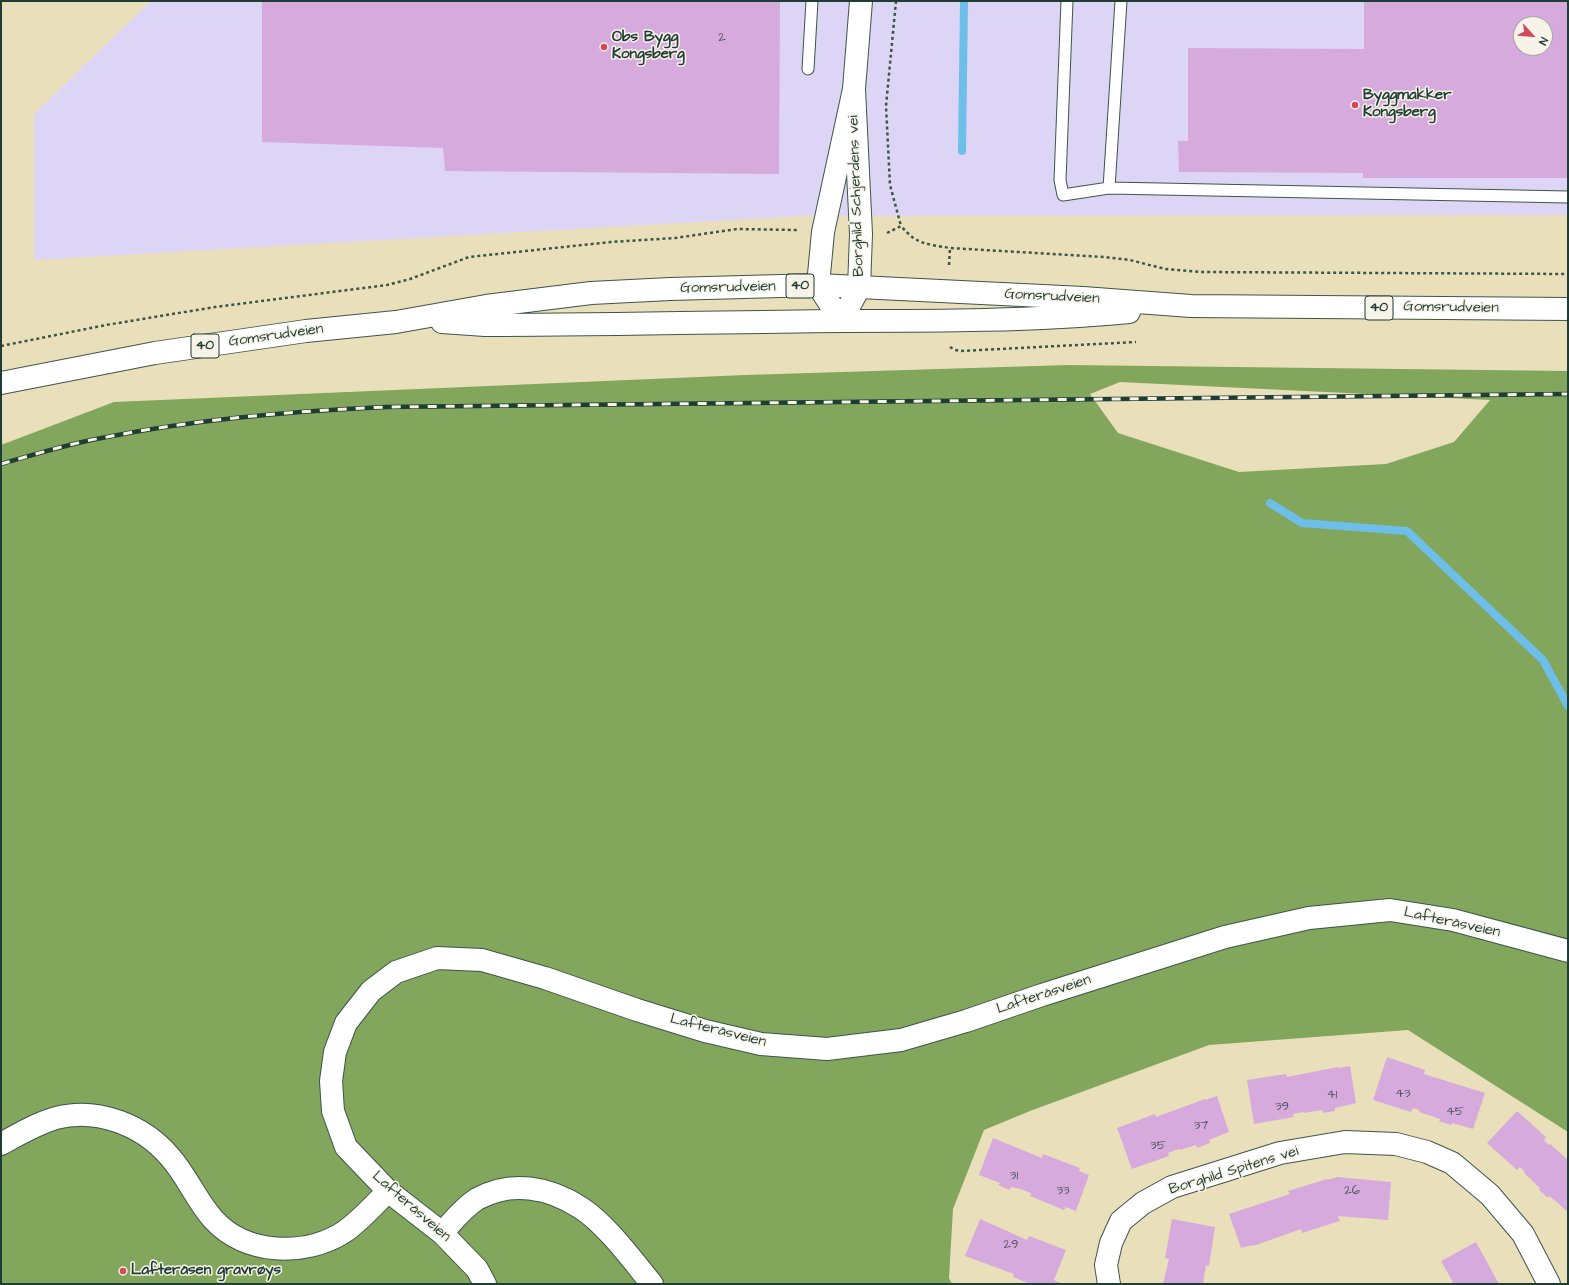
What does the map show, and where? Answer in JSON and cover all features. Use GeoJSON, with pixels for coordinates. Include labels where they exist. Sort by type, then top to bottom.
{"type":"FeatureCollection","features":[{"type":"Feature","properties":{"kind":"street","name":"Borghild Schjerdens vei"},"geometry":{"type":"LineString","coordinates":[[841,321],[859,288],[862,234],[854,89],[861,1]]}},
{"type":"Feature","properties":{"kind":"street","name":"Borghild Schjerdens vei"},"geometry":{"type":"LineString","coordinates":[[818,286],[822,232],[854,89]]}},
{"type":"Feature","properties":{"kind":"street","name":"Gomsrudveien"},"geometry":{"type":"LineString","coordinates":[[1,383],[155,353],[299,332],[411,319],[486,306],[591,293],[670,289],[818,286],[956,292],[1191,306],[1568,309]]}},
{"type":"Feature","properties":{"kind":"street"},"geometry":{"type":"LineString","coordinates":[[818,286],[841,321]]}},
{"type":"Feature","properties":{"kind":"street","name":"Gomsrudveien"},"geometry":{"type":"LineString","coordinates":[[411,319],[485,326],[841,321],[948,322],[1082,317],[1191,306]]}},
{"type":"Feature","properties":{"kind":"street","name":"Lafteråsveien"},"geometry":{"type":"LineString","coordinates":[[485,1284],[477,1269],[442,1233],[388,1191],[346,1147],[333,1111],[331,1082],[335,1052],[346,1023],[371,991],[396,972],[437,958],[482,960],[545,978],[637,1010],[704,1031],[761,1044],[827,1049],[901,1040],[966,1021],[1042,995],[1225,937],[1309,918],[1390,910],[1453,920],[1568,951]]}},
{"type":"Feature","properties":{"kind":"street"},"geometry":{"type":"LineString","coordinates":[[1,1144],[35,1126],[57,1118],[81,1115],[105,1117],[128,1124],[158,1143],[170,1156],[199,1202],[214,1220],[238,1237],[265,1247],[283,1249],[300,1248],[329,1240],[353,1225],[388,1191]]}},
{"type":"Feature","properties":{"kind":"street","name":"Borghild Spitens vei"},"geometry":{"type":"LineString","coordinates":[[1109,1284],[1106,1265],[1111,1242],[1121,1221],[1143,1203],[1172,1188],[1280,1153],[1345,1142],[1396,1144],[1427,1152],[1452,1163],[1490,1195],[1523,1234],[1549,1284]]}},
{"type":"Feature","properties":{"kind":"street"},"geometry":{"type":"LineString","coordinates":[[442,1233],[459,1213],[476,1200],[499,1189],[519,1187],[541,1190],[563,1198],[582,1208],[628,1254],[652,1284]]}},
{"type":"Feature","properties":{"kind":"lane"},"geometry":{"type":"LineString","coordinates":[[808,69],[812,1]]}},
{"type":"Feature","properties":{"kind":"lane"},"geometry":{"type":"LineString","coordinates":[[1067,1],[1060,180],[1063,195],[1109,188],[1568,197]]}},
{"type":"Feature","properties":{"kind":"lane"},"geometry":{"type":"LineString","coordinates":[[1109,188],[1121,1]]}},
{"type":"Feature","properties":{"kind":"path"},"geometry":{"type":"LineString","coordinates":[[896,1],[886,106],[890,185],[901,226],[910,237],[917,241],[944,247],[1104,257],[1130,260],[1165,269],[1201,272],[1568,274]]}},
{"type":"Feature","properties":{"kind":"path"},"geometry":{"type":"LineString","coordinates":[[881,235],[901,226]]}},
{"type":"Feature","properties":{"kind":"path"},"geometry":{"type":"LineString","coordinates":[[1,346],[106,325],[215,307],[387,285],[410,279],[469,257],[610,242],[675,238],[737,229],[800,230]]}},
{"type":"Feature","properties":{"kind":"path"},"geometry":{"type":"LineString","coordinates":[[948,342],[950,348],[961,351],[1136,342]]}},
{"type":"Feature","properties":{"kind":"shaded area"},"geometry":{"type":"Polygon","coordinates":[[[151,1],[1568,1],[1568,215],[801,216],[34,260],[34,114],[151,1]]]}},
{"type":"Feature","properties":{"kind":"green space"},"geometry":{"type":"Polygon","coordinates":[[[1068,365],[1568,371],[1568,1132],[1408,1030],[1209,1045],[1030,1111],[984,1130],[953,1209],[949,1278],[952,1284],[1,1284],[1,445],[114,402],[745,375],[1068,365]],[[1120,382],[1090,394],[1118,433],[1239,472],[1386,464],[1454,442],[1490,400],[1120,382]]]}},
{"type":"Feature","properties":{"kind":"building"},"geometry":{"type":"Polygon","coordinates":[[[262,1],[780,1],[779,174],[445,171],[443,148],[262,142],[262,1]]]}},
{"type":"Feature","properties":{"kind":"building"},"geometry":{"type":"Polygon","coordinates":[[[1364,1],[1568,1],[1568,178],[1363,178],[1363,173],[1179,172],[1178,141],[1188,141],[1188,48],[1364,49],[1364,1]]]}},
{"type":"Feature","properties":{"kind":"building"},"geometry":{"type":"Polygon","coordinates":[[[1387,1057],[1425,1070],[1424,1074],[1485,1093],[1473,1129],[1439,1121],[1440,1119],[1419,1112],[1419,1110],[1413,1108],[1411,1112],[1373,1100],[1387,1057]]]}},
{"type":"Feature","properties":{"kind":"building"},"geometry":{"type":"Polygon","coordinates":[[[1350,1066],[1356,1103],[1335,1108],[1335,1111],[1323,1113],[1322,1110],[1304,1112],[1293,1114],[1294,1117],[1254,1124],[1247,1080],[1286,1074],[1287,1077],[1350,1066]]]}},
{"type":"Feature","properties":{"kind":"building"},"geometry":{"type":"Polygon","coordinates":[[[1217,1096],[1229,1132],[1209,1140],[1210,1143],[1197,1148],[1196,1145],[1180,1150],[1179,1149],[1168,1153],[1169,1156],[1132,1169],[1117,1128],[1155,1114],[1156,1117],[1217,1096]]]}},
{"type":"Feature","properties":{"kind":"building"},"geometry":{"type":"Polygon","coordinates":[[[1517,1111],[1546,1137],[1544,1140],[1549,1145],[1550,1144],[1568,1160],[1568,1209],[1566,1211],[1557,1202],[1549,1196],[1548,1198],[1539,1190],[1540,1188],[1524,1173],[1525,1172],[1520,1167],[1517,1170],[1487,1143],[1517,1111]]]}},
{"type":"Feature","properties":{"kind":"building"},"geometry":{"type":"Polygon","coordinates":[[[993,1138],[1042,1158],[1043,1154],[1080,1168],[1079,1171],[1089,1175],[1076,1211],[1066,1207],[1064,1210],[1030,1196],[1031,1193],[1020,1189],[1011,1187],[1010,1190],[998,1185],[1000,1183],[979,1175],[993,1138]]]}},
{"type":"Feature","properties":{"kind":"building"},"geometry":{"type":"Polygon","coordinates":[[[1337,1177],[1391,1182],[1388,1220],[1338,1216],[1340,1221],[1302,1233],[1301,1229],[1253,1246],[1241,1248],[1229,1214],[1290,1194],[1288,1191],[1337,1177]]]}},
{"type":"Feature","properties":{"kind":"building"},"geometry":{"type":"Polygon","coordinates":[[[980,1219],[1027,1240],[1029,1236],[1066,1250],[1054,1280],[1062,1284],[1030,1284],[1013,1277],[1014,1274],[965,1256],[980,1219]]]}},
{"type":"Feature","properties":{"kind":"building"},"geometry":{"type":"Polygon","coordinates":[[[1172,1219],[1215,1227],[1209,1266],[1206,1265],[1203,1284],[1163,1284],[1169,1259],[1165,1258],[1172,1219]]]}},
{"type":"Feature","properties":{"kind":"building"},"geometry":{"type":"Polygon","coordinates":[[[1476,1242],[1499,1284],[1454,1284],[1441,1261],[1476,1242]]]}},
{"type":"Feature","properties":{"kind":"waterway"},"geometry":{"type":"LineString","coordinates":[[962,151],[964,1]]}},
{"type":"Feature","properties":{"kind":"waterway"},"geometry":{"type":"LineString","coordinates":[[1270,503],[1302,523],[1407,531],[1543,660],[1568,706]]}},
{"type":"Feature","properties":{"kind":"railway"},"geometry":{"type":"LineString","coordinates":[[1,464],[80,442],[176,425],[246,417],[386,407],[1568,394]]}},
{"type":"Feature","properties":{"kind":"place","name":"Obs Bygg Kongsberg"},"geometry":{"type":"Point","coordinates":[604,47]}},
{"type":"Feature","properties":{"kind":"place","name":"Byggmakker Kongsberg"},"geometry":{"type":"Point","coordinates":[1355,105]}},
{"type":"Feature","properties":{"kind":"place","name":"Lafteråsen gravrøys"},"geometry":{"type":"Point","coordinates":[123,1271]}}]}
